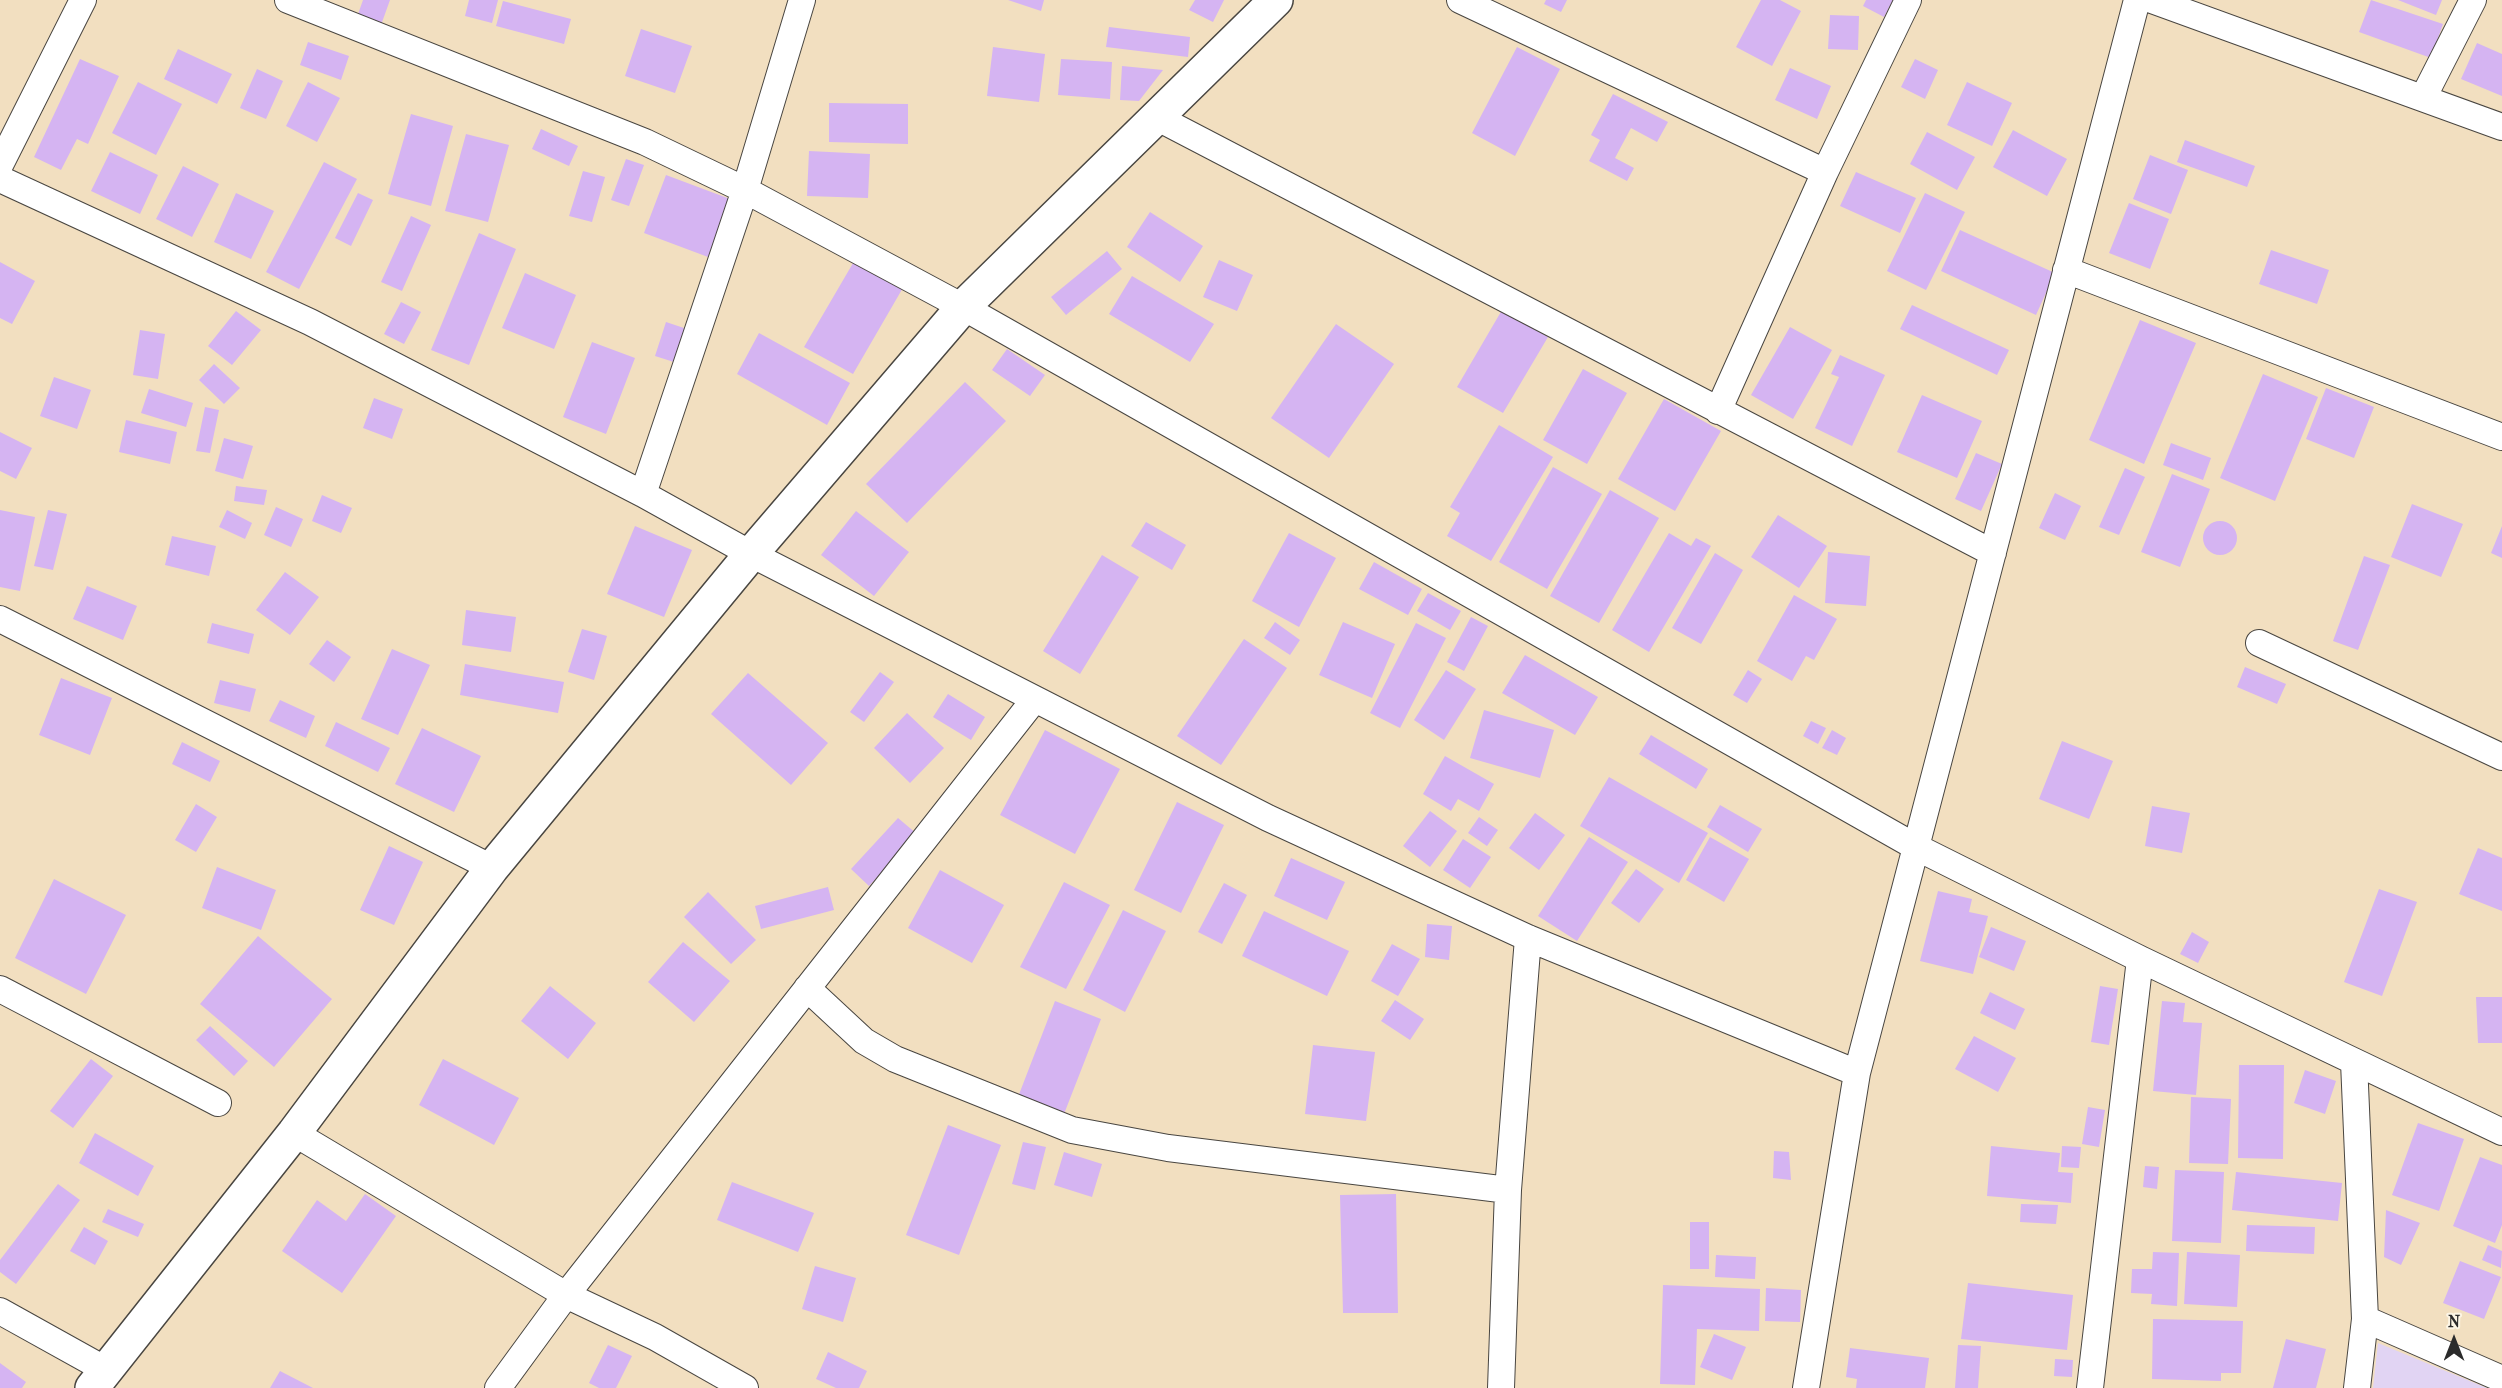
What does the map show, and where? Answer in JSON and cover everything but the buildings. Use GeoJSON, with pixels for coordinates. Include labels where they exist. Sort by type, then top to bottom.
{"type":"FeatureCollection","features":[{"type":"Feature","properties":{"kind":"street"},"geometry":{"type":"LineString","coordinates":[[0,165],[83,0]]}},
{"type":"Feature","properties":{"kind":"street"},"geometry":{"type":"LineString","coordinates":[[288,0],[645,142],[745,190],[963,306],[1916,848],[2140,959],[2502,1132]]}},
{"type":"Feature","properties":{"kind":"street"},"geometry":{"type":"LineString","coordinates":[[643,494],[745,190],[802,0]]}},
{"type":"Feature","properties":{"kind":"street"},"geometry":{"type":"LineString","coordinates":[[0,1311],[99,1379],[294,1133],[492,868],[751,554],[963,306],[1158,118],[1276,0]]}},
{"type":"Feature","properties":{"kind":"street"},"geometry":{"type":"LineString","coordinates":[[1460,0],[1825,172]]}},
{"type":"Feature","properties":{"kind":"street"},"geometry":{"type":"LineString","coordinates":[[1718,411],[1825,172],[1908,0]]}},
{"type":"Feature","properties":{"kind":"street"},"geometry":{"type":"LineString","coordinates":[[1806,1388],[1857,1073],[2137,0]]}},
{"type":"Feature","properties":{"kind":"street"},"geometry":{"type":"LineString","coordinates":[[2152,0],[2502,127]]}},
{"type":"Feature","properties":{"kind":"street"},"geometry":{"type":"LineString","coordinates":[[2422,98],[2473,0]]}},
{"type":"Feature","properties":{"kind":"street"},"geometry":{"type":"LineString","coordinates":[[1158,118],[1993,553]]}},
{"type":"Feature","properties":{"kind":"street"},"geometry":{"type":"LineString","coordinates":[[0,179],[310,322],[643,494],[751,554],[1268,818],[1528,938],[1857,1073]]}},
{"type":"Feature","properties":{"kind":"street"},"geometry":{"type":"LineString","coordinates":[[2066,270],[2502,437]]}},
{"type":"Feature","properties":{"kind":"street"},"geometry":{"type":"LineString","coordinates":[[0,619],[492,868]]}},
{"type":"Feature","properties":{"kind":"street"},"geometry":{"type":"LineString","coordinates":[[2259,643],[2502,757]]}},
{"type":"Feature","properties":{"kind":"street"},"geometry":{"type":"LineString","coordinates":[[498,1388],[566,1295],[1034,700]]}},
{"type":"Feature","properties":{"kind":"street"},"geometry":{"type":"LineString","coordinates":[[1501,1388],[1508,1190],[1528,938]]}},
{"type":"Feature","properties":{"kind":"street"},"geometry":{"type":"LineString","coordinates":[[2090,1388],[2140,959]]}},
{"type":"Feature","properties":{"kind":"street"},"geometry":{"type":"LineString","coordinates":[[807,988],[864,1041],[895,1059],[1072,1130],[1168,1148],[1508,1190]]}},
{"type":"Feature","properties":{"kind":"street"},"geometry":{"type":"LineString","coordinates":[[0,989],[218,1103]]}},
{"type":"Feature","properties":{"kind":"street"},"geometry":{"type":"LineString","coordinates":[[2354,1062],[2365,1319],[2357,1388]]}},
{"type":"Feature","properties":{"kind":"street"},"geometry":{"type":"LineString","coordinates":[[294,1133],[566,1295],[655,1337],[745,1388]]}},
{"type":"Feature","properties":{"kind":"street"},"geometry":{"type":"LineString","coordinates":[[2365,1319],[2502,1379]]}},
{"type":"Feature","properties":{"kind":"shaded area"},"geometry":{"type":"Polygon","coordinates":[[[2378,1343],[2487,1388],[2373,1388],[2378,1343]]]}}]}
